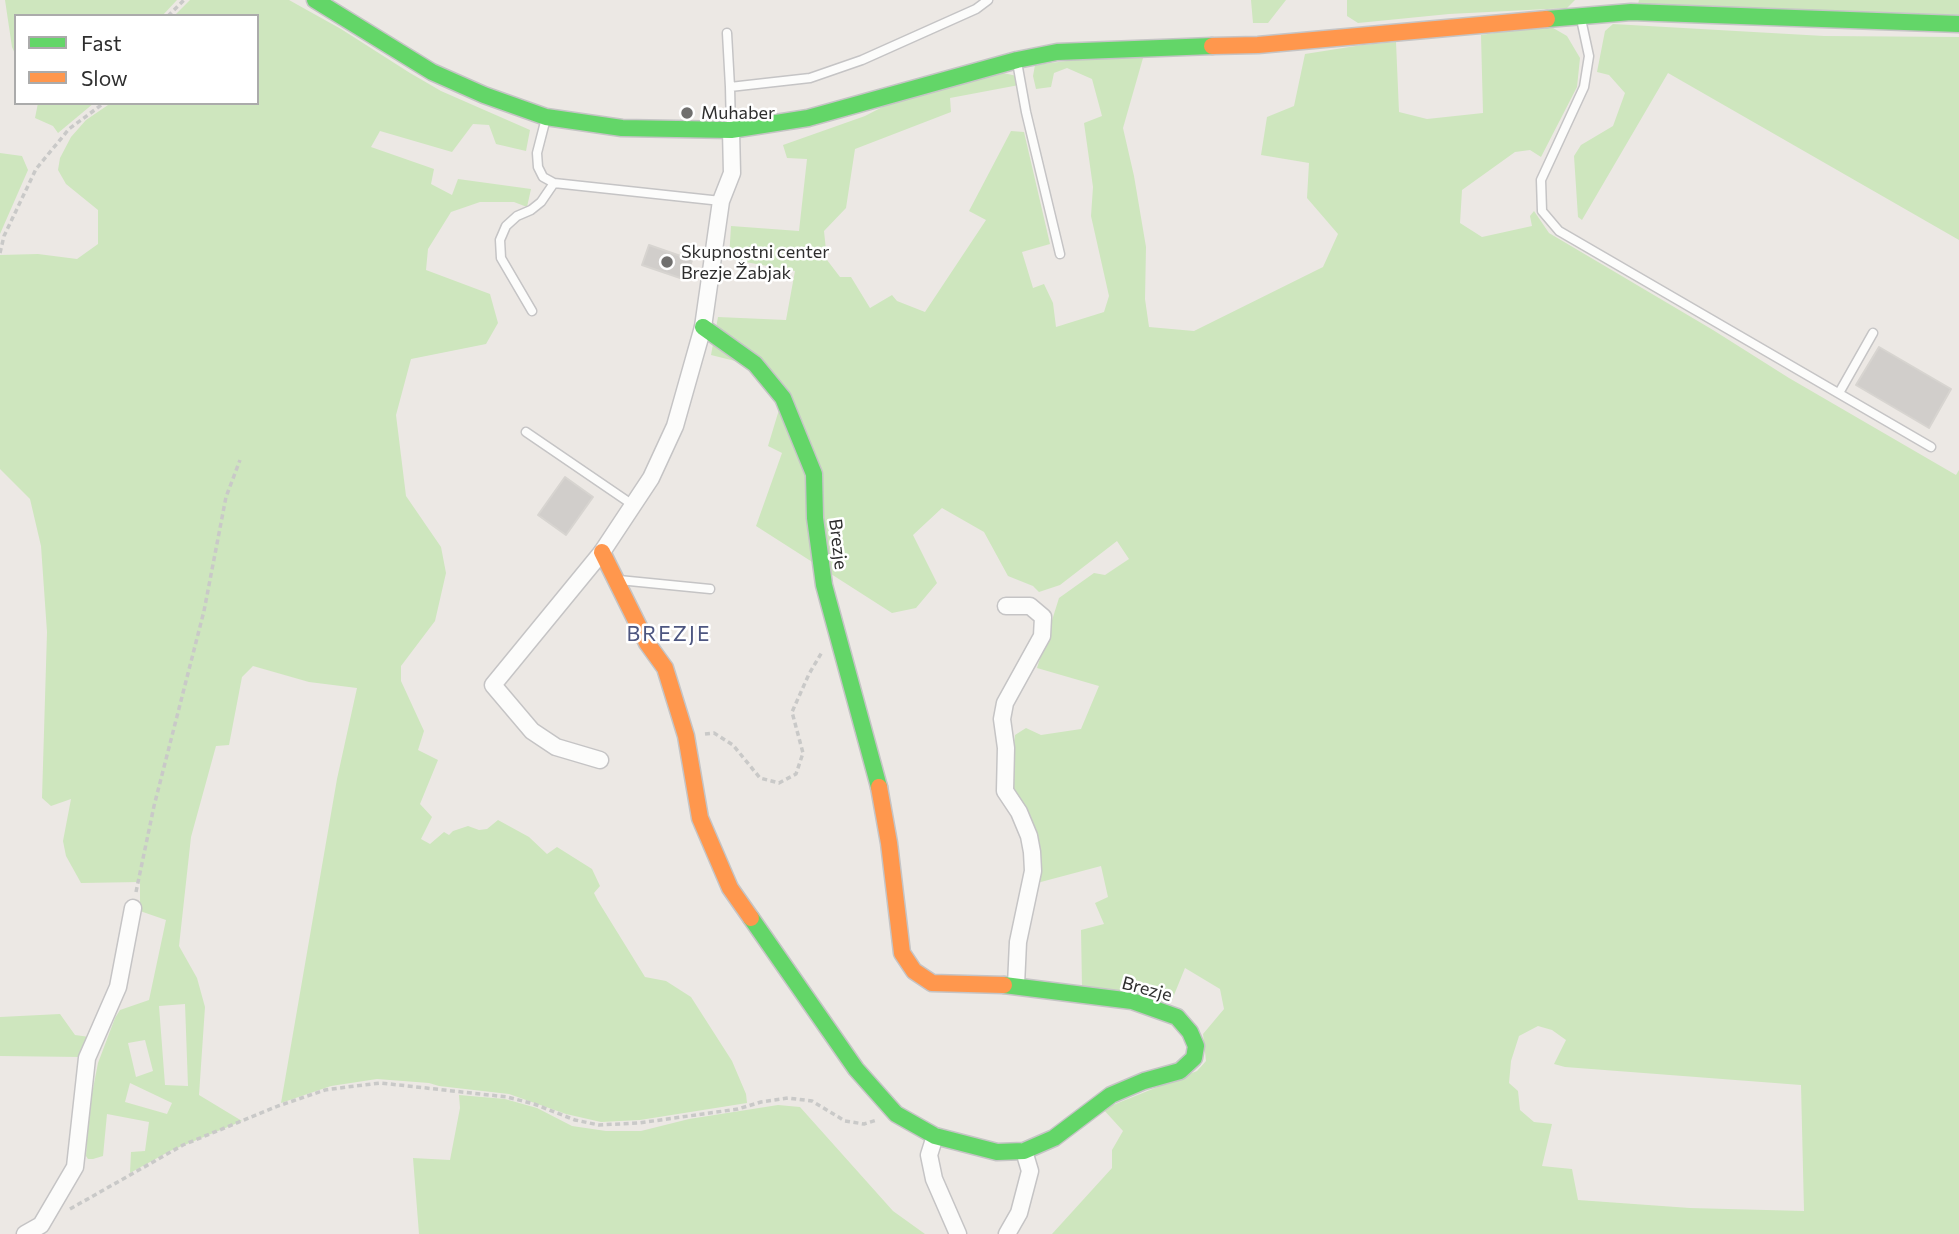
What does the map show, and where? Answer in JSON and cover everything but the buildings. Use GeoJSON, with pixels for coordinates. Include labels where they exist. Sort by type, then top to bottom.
{"type":"FeatureCollection","features":[{"type":"Feature","properties":{"kind":"street"},"geometry":{"type":"LineString","coordinates":[[315,0],[432,72],[484,95],[546,117],[622,128],[731,130],[808,118],[1017,60],[1057,52],[1120,48],[1258,46],[1631,12],[1959,24]]}},
{"type":"Feature","properties":{"kind":"street"},"geometry":{"type":"LineString","coordinates":[[600,760],[556,747],[532,731],[493,685],[602,552],[651,478],[675,426],[703,327],[721,201],[732,173],[731,130]]}},
{"type":"Feature","properties":{"kind":"street","name":"Brezje"},"geometry":{"type":"LineString","coordinates":[[602,552],[647,643],[665,668],[686,736],[700,818],[730,888],[856,1069],[896,1114],[935,1136],[997,1152],[1024,1151],[1054,1138],[1111,1095],[1144,1081],[1180,1071],[1194,1058],[1196,1046],[1190,1032],[1177,1017],[1132,1001],[1016,985],[932,983],[914,971],[902,953],[889,842],[876,767],[824,585],[815,518],[814,474],[783,398],[755,364],[703,327]]}},
{"type":"Feature","properties":{"kind":"street"},"geometry":{"type":"LineString","coordinates":[[1006,607],[1030,606],[1043,617],[1042,636],[1005,703],[1002,719],[1006,748],[1004,791],[1019,812],[1029,836],[1033,871],[1018,942],[1016,985]]}},
{"type":"Feature","properties":{"kind":"street"},"geometry":{"type":"LineString","coordinates":[[24,1234],[41,1225],[75,1167],[87,1058],[118,987],[133,908]]}},
{"type":"Feature","properties":{"kind":"street"},"geometry":{"type":"LineString","coordinates":[[935,1136],[929,1155],[934,1179],[958,1234]]}},
{"type":"Feature","properties":{"kind":"street"},"geometry":{"type":"LineString","coordinates":[[1007,1234],[1019,1213],[1030,1171],[1024,1151]]}},
{"type":"Feature","properties":{"kind":"lane"},"geometry":{"type":"LineString","coordinates":[[730,87],[810,78],[862,60],[976,9],[988,0]]}},
{"type":"Feature","properties":{"kind":"lane"},"geometry":{"type":"LineString","coordinates":[[1581,16],[1589,56],[1584,87],[1541,180],[1542,211],[1559,231],[1931,447]]}},
{"type":"Feature","properties":{"kind":"lane"},"geometry":{"type":"LineString","coordinates":[[727,33],[731,130]]}},
{"type":"Feature","properties":{"kind":"lane"},"geometry":{"type":"LineString","coordinates":[[1017,60],[1026,111],[1060,254]]}},
{"type":"Feature","properties":{"kind":"lane"},"geometry":{"type":"LineString","coordinates":[[546,117],[537,153],[538,167],[543,177],[554,183],[721,201]]}},
{"type":"Feature","properties":{"kind":"lane"},"geometry":{"type":"LineString","coordinates":[[532,311],[501,258],[500,240],[506,226],[541,202],[554,183]]}},
{"type":"Feature","properties":{"kind":"lane"},"geometry":{"type":"LineString","coordinates":[[1839,393],[1873,333]]}},
{"type":"Feature","properties":{"kind":"lane"},"geometry":{"type":"LineString","coordinates":[[526,432],[634,505]]}},
{"type":"Feature","properties":{"kind":"lane"},"geometry":{"type":"LineString","coordinates":[[617,579],[710,589]]}},
{"type":"Feature","properties":{"kind":"path"},"geometry":{"type":"LineString","coordinates":[[170,14],[184,0]]}},
{"type":"Feature","properties":{"kind":"path"},"geometry":{"type":"LineString","coordinates":[[0,253],[4,236],[36,169],[69,129],[101,105]]}},
{"type":"Feature","properties":{"kind":"path"},"geometry":{"type":"LineString","coordinates":[[133,908],[155,806],[204,611],[226,497],[240,460]]}},
{"type":"Feature","properties":{"kind":"path"},"geometry":{"type":"LineString","coordinates":[[686,736],[714,733],[733,745],[760,778],[779,783],[796,774],[803,753],[792,712],[824,650]]}},
{"type":"Feature","properties":{"kind":"path"},"geometry":{"type":"LineString","coordinates":[[41,1225],[183,1145],[278,1106],[325,1090],[347,1087],[381,1083],[507,1097],[575,1120],[599,1125],[639,1123],[738,1109],[788,1098],[812,1101],[845,1121],[864,1124],[896,1114]]}},
{"type":"Feature","properties":{"kind":"green space"},"geometry":{"type":"Polygon","coordinates":[[[5,0],[177,0],[164,14],[14,14],[14,52],[5,0]]]}},
{"type":"Feature","properties":{"kind":"green space"},"geometry":{"type":"Polygon","coordinates":[[[190,0],[289,0],[441,91],[530,130],[526,151],[496,144],[489,125],[473,124],[452,152],[380,131],[371,147],[434,169],[431,184],[452,195],[458,179],[531,189],[527,207],[514,202],[480,202],[451,212],[428,249],[426,270],[490,294],[498,323],[486,344],[411,359],[396,415],[406,496],[441,547],[446,573],[435,621],[401,666],[401,681],[424,731],[418,750],[438,760],[420,804],[432,817],[421,839],[430,844],[444,832],[449,835],[468,826],[479,830],[487,829],[498,820],[529,837],[547,854],[557,847],[592,869],[600,886],[594,893],[645,977],[666,981],[691,997],[732,1061],[747,1103],[640,1120],[601,1122],[566,1114],[509,1094],[377,1079],[331,1086],[281,1103],[337,779],[357,688],[309,682],[253,666],[242,677],[229,745],[216,746],[191,837],[179,946],[197,978],[205,1007],[199,1095],[242,1121],[170,1151],[130,1173],[131,1152],[145,1151],[149,1122],[107,1114],[103,1156],[88,1159],[89,1109],[98,1063],[120,1010],[149,1000],[166,920],[140,911],[140,882],[81,883],[66,856],[63,841],[71,799],[51,806],[42,798],[47,632],[41,546],[30,499],[0,469],[0,255],[38,254],[77,259],[98,244],[98,210],[66,184],[58,170],[60,158],[71,137],[86,120],[108,105],[259,105],[259,14],[176,14],[190,0]],[[185,1004],[159,1006],[165,1085],[188,1086],[185,1004]],[[145,1040],[128,1043],[136,1077],[153,1071],[145,1040]],[[130,1083],[125,1102],[167,1114],[172,1103],[130,1083]]]}},
{"type":"Feature","properties":{"kind":"green space"},"geometry":{"type":"Polygon","coordinates":[[[1251,0],[1286,0],[1268,23],[1253,23],[1251,0]]]}},
{"type":"Feature","properties":{"kind":"green space"},"geometry":{"type":"Polygon","coordinates":[[[1347,0],[1575,0],[1567,8],[1449,14],[1358,23],[1347,16],[1347,0]]]}},
{"type":"Feature","properties":{"kind":"green space"},"geometry":{"type":"Polygon","coordinates":[[[1639,0],[1959,0],[1959,15],[1638,4],[1639,0]]]}},
{"type":"Feature","properties":{"kind":"green space"},"geometry":{"type":"Polygon","coordinates":[[[1613,24],[1824,36],[1959,37],[1959,240],[1668,73],[1582,220],[1578,217],[1574,156],[1581,145],[1613,126],[1625,93],[1609,75],[1597,72],[1605,31],[1613,24]]]}},
{"type":"Feature","properties":{"kind":"green space"},"geometry":{"type":"Polygon","coordinates":[[[1548,25],[1567,36],[1580,58],[1577,87],[1541,157],[1530,150],[1515,152],[1462,190],[1460,223],[1482,237],[1532,226],[1530,216],[1534,211],[1549,233],[1956,475],[1959,470],[1959,1234],[1052,1234],[1112,1168],[1112,1150],[1123,1131],[1103,1109],[1197,1071],[1206,1061],[1203,1034],[1224,1009],[1220,989],[1185,968],[1172,1000],[1161,1006],[1082,987],[1081,930],[1104,924],[1095,903],[1108,897],[1101,866],[1037,883],[1037,848],[1030,818],[1014,793],[1012,761],[1015,735],[1026,728],[1041,735],[1081,729],[1099,686],[1037,668],[1059,598],[1094,573],[1105,575],[1129,559],[1117,541],[1060,585],[1039,592],[1033,586],[1008,576],[984,532],[942,508],[913,535],[937,583],[916,608],[892,613],[756,526],[782,453],[768,446],[785,390],[771,370],[711,355],[718,317],[786,320],[795,271],[729,259],[731,226],[799,231],[807,159],[787,158],[783,145],[865,116],[896,100],[1003,73],[1017,76],[1019,85],[950,98],[951,112],[855,149],[846,208],[824,231],[827,260],[840,277],[851,277],[870,308],[892,295],[897,301],[925,312],[986,220],[969,211],[1011,131],[1024,132],[1050,244],[1022,252],[1033,288],[1044,284],[1053,303],[1056,327],[1104,312],[1109,296],[1091,216],[1093,187],[1084,123],[1102,116],[1092,79],[1067,68],[1054,73],[1051,87],[1036,89],[1033,76],[1035,65],[1090,58],[1143,58],[1123,128],[1146,247],[1145,299],[1149,327],[1194,331],[1323,267],[1338,234],[1307,198],[1309,163],[1261,155],[1267,117],[1294,106],[1305,54],[1396,42],[1399,112],[1427,119],[1483,113],[1481,35],[1548,25]],[[1538,1026],[1519,1036],[1511,1061],[1509,1083],[1518,1091],[1520,1110],[1534,1122],[1552,1124],[1542,1166],[1572,1169],[1578,1200],[1690,1208],[1804,1211],[1801,1085],[1565,1067],[1554,1064],[1566,1040],[1552,1030],[1538,1026]]]}},
{"type":"Feature","properties":{"kind":"green space"},"geometry":{"type":"Polygon","coordinates":[[[38,105],[92,105],[58,133],[53,126],[35,118],[38,105]]]}},
{"type":"Feature","properties":{"kind":"green space"},"geometry":{"type":"Polygon","coordinates":[[[0,153],[22,156],[28,170],[0,234],[0,153]]]}},
{"type":"Feature","properties":{"kind":"green space"},"geometry":{"type":"Polygon","coordinates":[[[60,1014],[75,1035],[97,1038],[81,1057],[0,1056],[0,1017],[60,1014]]]}},
{"type":"Feature","properties":{"kind":"green space"},"geometry":{"type":"Polygon","coordinates":[[[459,1095],[505,1099],[537,1108],[572,1126],[606,1131],[641,1131],[689,1119],[778,1105],[800,1107],[893,1211],[925,1234],[419,1234],[413,1158],[450,1160],[460,1108],[459,1095]]]}},
{"type":"Feature","properties":{"kind":"traffic: fast"},"geometry":{"type":"LineString","coordinates":[[315,0],[432,72],[484,95],[546,117],[622,128],[731,130],[808,118],[1017,60],[1057,52],[1212,46]]}},
{"type":"Feature","properties":{"kind":"traffic: fast"},"geometry":{"type":"LineString","coordinates":[[1547,19],[1631,12],[1959,24]]}},
{"type":"Feature","properties":{"kind":"traffic: fast"},"geometry":{"type":"LineString","coordinates":[[703,327],[755,364],[783,398],[814,474],[815,518],[824,585],[879,787]]}},
{"type":"Feature","properties":{"kind":"traffic: fast"},"geometry":{"type":"LineString","coordinates":[[751,918],[856,1069],[896,1114],[935,1136],[997,1152],[1024,1151],[1054,1138],[1111,1095],[1144,1081],[1180,1071],[1194,1058],[1196,1046],[1190,1032],[1177,1017],[1132,1001],[1004,985]]}},
{"type":"Feature","properties":{"kind":"traffic: slow"},"geometry":{"type":"LineString","coordinates":[[1212,46],[1258,45],[1547,19]]}},
{"type":"Feature","properties":{"kind":"traffic: slow"},"geometry":{"type":"LineString","coordinates":[[602,552],[647,643],[665,668],[686,736],[700,818],[730,888],[751,918]]}},
{"type":"Feature","properties":{"kind":"traffic: slow"},"geometry":{"type":"LineString","coordinates":[[879,787],[889,843],[902,953],[914,971],[932,983],[1004,985]]}},
{"type":"Feature","properties":{"kind":"place","name":"Muhaber"},"geometry":{"type":"Point","coordinates":[687,113]}},
{"type":"Feature","properties":{"kind":"place","name":"Skupnostni center Brezje Žabjak"},"geometry":{"type":"Point","coordinates":[667,262]}},
{"type":"Feature","properties":{"kind":"district","name":"BREZJE"},"geometry":{"type":"Point","coordinates":[669,634]}}]}
